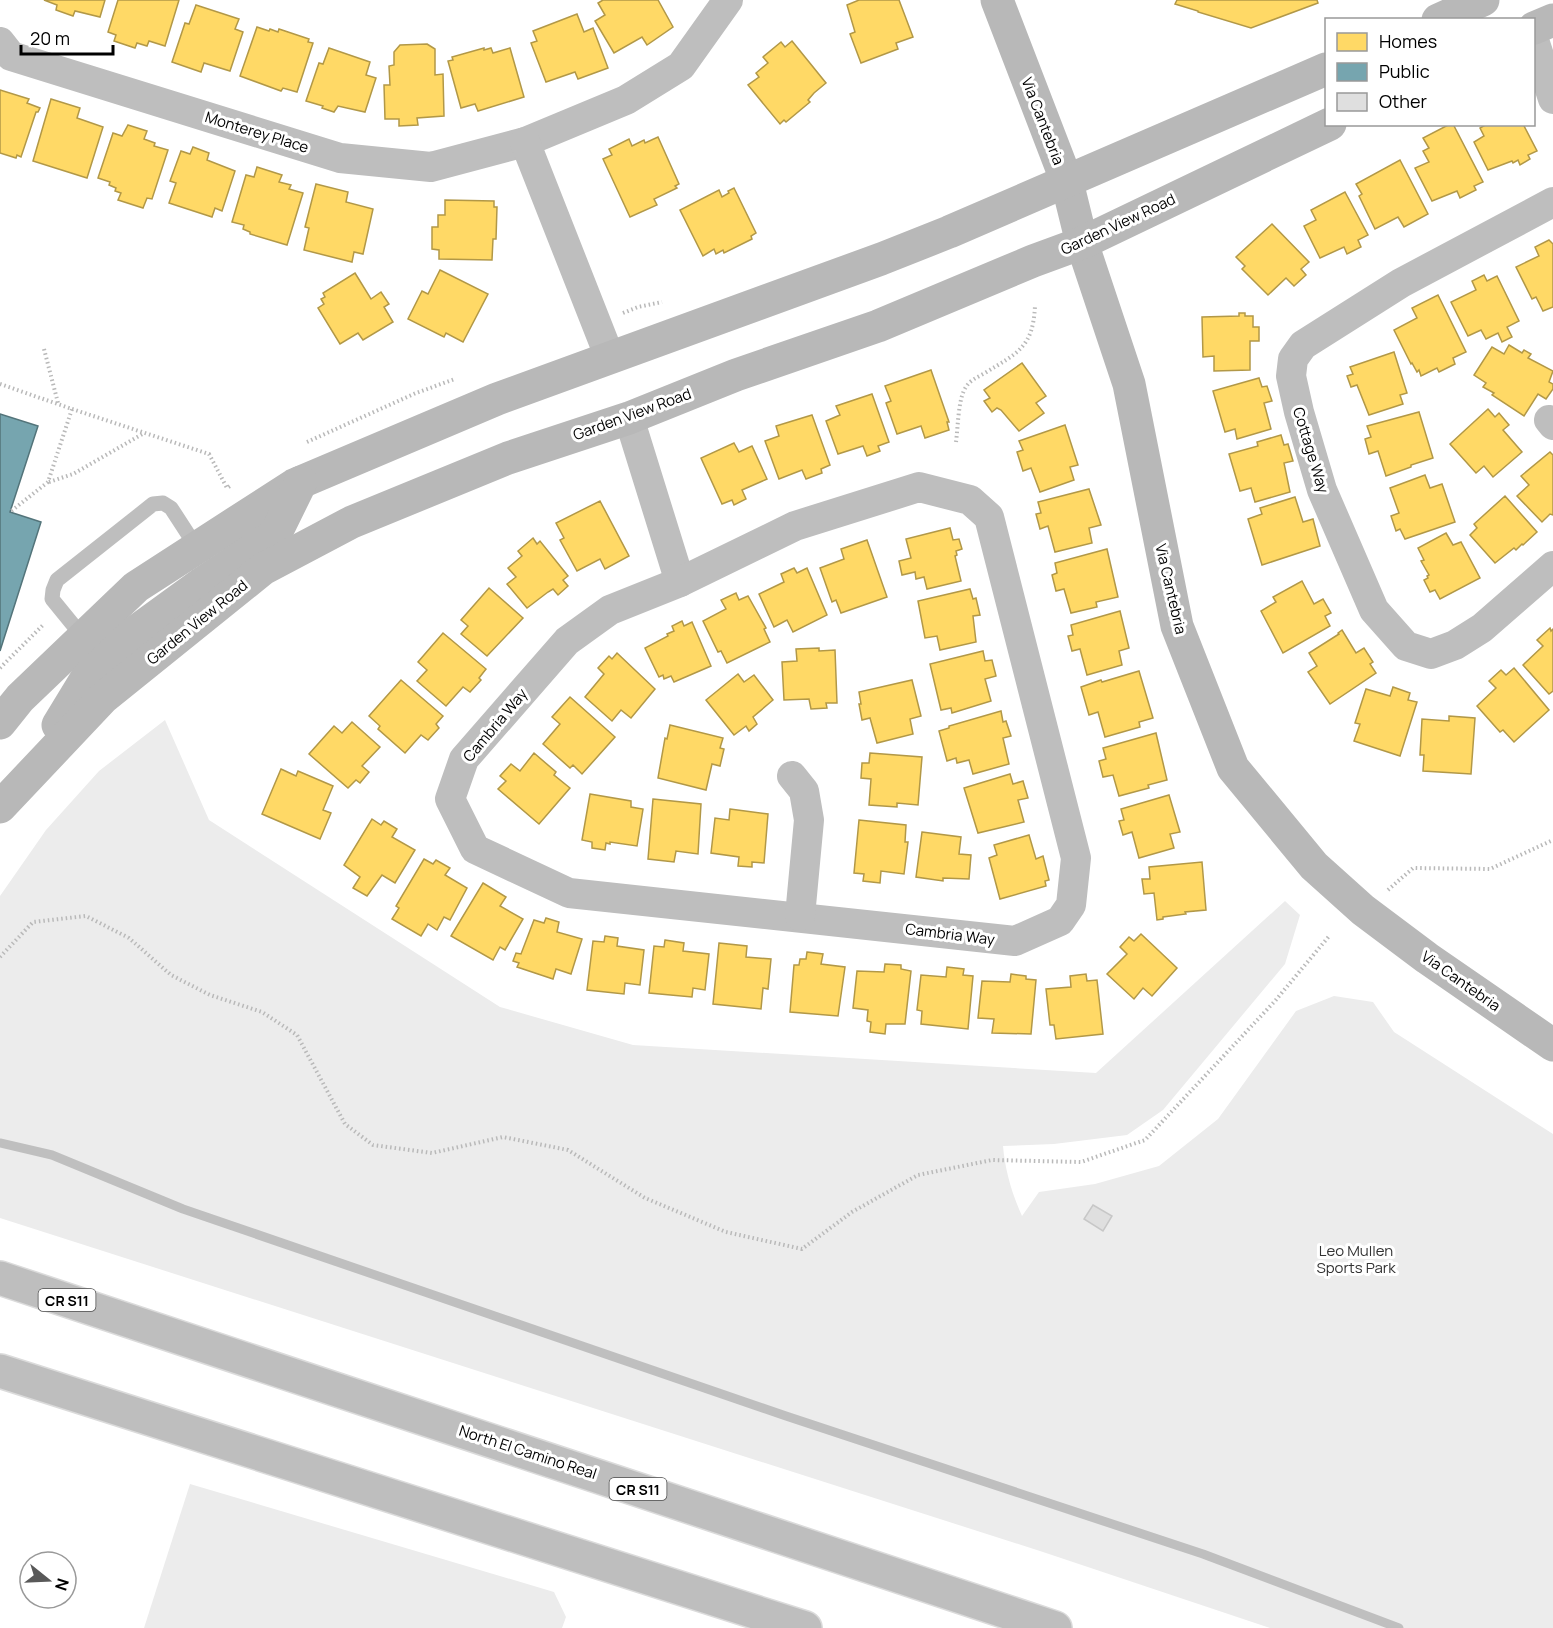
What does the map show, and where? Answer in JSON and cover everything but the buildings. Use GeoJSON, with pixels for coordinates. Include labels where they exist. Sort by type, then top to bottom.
{"type":"FeatureCollection","features":[{"type":"Feature","properties":{"kind":"main road","name":"Via Cantebria"},"geometry":{"type":"LineString","coordinates":[[997,0],[1067,182],[1082,243],[1129,384],[1177,626],[1233,768],[1314,866],[1363,910],[1427,958],[1553,1045]]}},
{"type":"Feature","properties":{"kind":"main road"},"geometry":{"type":"LineString","coordinates":[[1442,18],[1483,0]]}},
{"type":"Feature","properties":{"kind":"main road"},"geometry":{"type":"LineString","coordinates":[[1535,27],[1553,20]]}},
{"type":"Feature","properties":{"kind":"main road"},"geometry":{"type":"LineString","coordinates":[[0,723],[20,698],[136,587],[301,482],[497,399],[881,259],[1067,182],[1325,69]]}},
{"type":"Feature","properties":{"kind":"main road","name":"Garden View Road"},"geometry":{"type":"LineString","coordinates":[[0,807],[103,698],[263,569],[362,518],[508,459],[629,418],[736,375],[878,326],[1082,243],[1326,126]]}},
{"type":"Feature","properties":{"kind":"main road"},"geometry":{"type":"LineString","coordinates":[[23,783],[86,679],[135,632],[201,584],[275,535],[301,482]]}},
{"type":"Feature","properties":{"kind":"main road","name":"North El Camino Real"},"geometry":{"type":"LineString","coordinates":[[0,1278],[1055,1628]]}},
{"type":"Feature","properties":{"kind":"main road"},"geometry":{"type":"LineString","coordinates":[[0,1371],[805,1628]]}},
{"type":"Feature","properties":{"kind":"street","name":"Monterey Place"},"geometry":{"type":"LineString","coordinates":[[0,42],[11,56],[340,158],[431,167],[525,142],[626,100],[681,66],[728,0]]}},
{"type":"Feature","properties":{"kind":"street"},"geometry":{"type":"LineString","coordinates":[[1535,46],[1553,99]]}},
{"type":"Feature","properties":{"kind":"street"},"geometry":{"type":"LineString","coordinates":[[525,142],[610,358]]}},
{"type":"Feature","properties":{"kind":"street","name":"Cottage Way"},"geometry":{"type":"LineString","coordinates":[[1553,202],[1401,283],[1303,345],[1293,359],[1291,376],[1322,490],[1374,610],[1406,646],[1431,654],[1455,645],[1482,628],[1553,566]]}},
{"type":"Feature","properties":{"kind":"street"},"geometry":{"type":"LineString","coordinates":[[629,418],[680,582]]}},
{"type":"Feature","properties":{"kind":"street","name":"Cambria Way"},"geometry":{"type":"LineString","coordinates":[[919,487],[970,500],[989,517],[1076,858],[1071,905],[1060,921],[1015,941],[801,916],[569,893],[475,849],[450,799],[464,759],[567,641],[610,610],[680,582],[795,526],[919,487]]}},
{"type":"Feature","properties":{"kind":"street"},"geometry":{"type":"LineString","coordinates":[[792,776],[804,791],[809,820],[801,916]]}},
{"type":"Feature","properties":{"kind":"lane"},"geometry":{"type":"LineString","coordinates":[[83,637],[52,598],[52,590],[57,580],[153,504],[163,503],[171,508],[197,548]]}},
{"type":"Feature","properties":{"kind":"path"},"geometry":{"type":"LineString","coordinates":[[956,442],[964,389],[970,382],[1019,352],[1026,344],[1034,322],[1035,306]]}},
{"type":"Feature","properties":{"kind":"path"},"geometry":{"type":"LineString","coordinates":[[44,349],[58,404]]}},
{"type":"Feature","properties":{"kind":"path"},"geometry":{"type":"LineString","coordinates":[[0,384],[209,454],[227,488],[236,483]]}},
{"type":"Feature","properties":{"kind":"path"},"geometry":{"type":"LineString","coordinates":[[48,482],[72,409]]}},
{"type":"Feature","properties":{"kind":"path"},"geometry":{"type":"LineString","coordinates":[[10,512],[48,482],[73,474],[144,433]]}},
{"type":"Feature","properties":{"kind":"path"},"geometry":{"type":"LineString","coordinates":[[303,444],[322,434]]}},
{"type":"Feature","properties":{"kind":"path"},"geometry":{"type":"LineString","coordinates":[[1387,890],[1413,868],[1490,869],[1553,840]]}},
{"type":"Feature","properties":{"kind":"path"},"geometry":{"type":"LineString","coordinates":[[0,957],[33,922],[86,916],[129,938],[171,975],[210,995],[262,1012],[297,1035],[345,1124],[373,1145],[432,1153],[503,1137],[568,1150],[645,1198],[726,1232],[802,1249],[852,1212],[918,1175],[992,1160],[1081,1162],[1145,1140],[1275,1001],[1330,935]]}},
{"type":"Feature","properties":{"kind":"green space","name":"Leo Mullen Sports Park"},"geometry":{"type":"Polygon","coordinates":[[[165,720],[209,820],[500,1007],[633,1045],[1096,1073],[1285,901],[1300,915],[1285,964],[1163,1110],[1127,1135],[1054,1144],[1003,1146],[1007,1173],[1015,1199],[1022,1216],[1039,1192],[1095,1184],[1159,1166],[1218,1119],[1296,1011],[1334,996],[1373,1002],[1394,1032],[1553,1134],[1553,1628],[1270,1628],[1043,1552],[0,1218],[0,896],[46,830],[99,771],[165,720]]]}},
{"type":"Feature","properties":{"kind":"green space"},"geometry":{"type":"Polygon","coordinates":[[[190,1484],[554,1592],[566,1617],[562,1628],[144,1628],[190,1484]]]}},
{"type":"Feature","properties":{"kind":"waterway"},"geometry":{"type":"LineString","coordinates":[[0,1143],[52,1155],[183,1209],[786,1416],[1203,1554],[1399,1628]]}}]}
